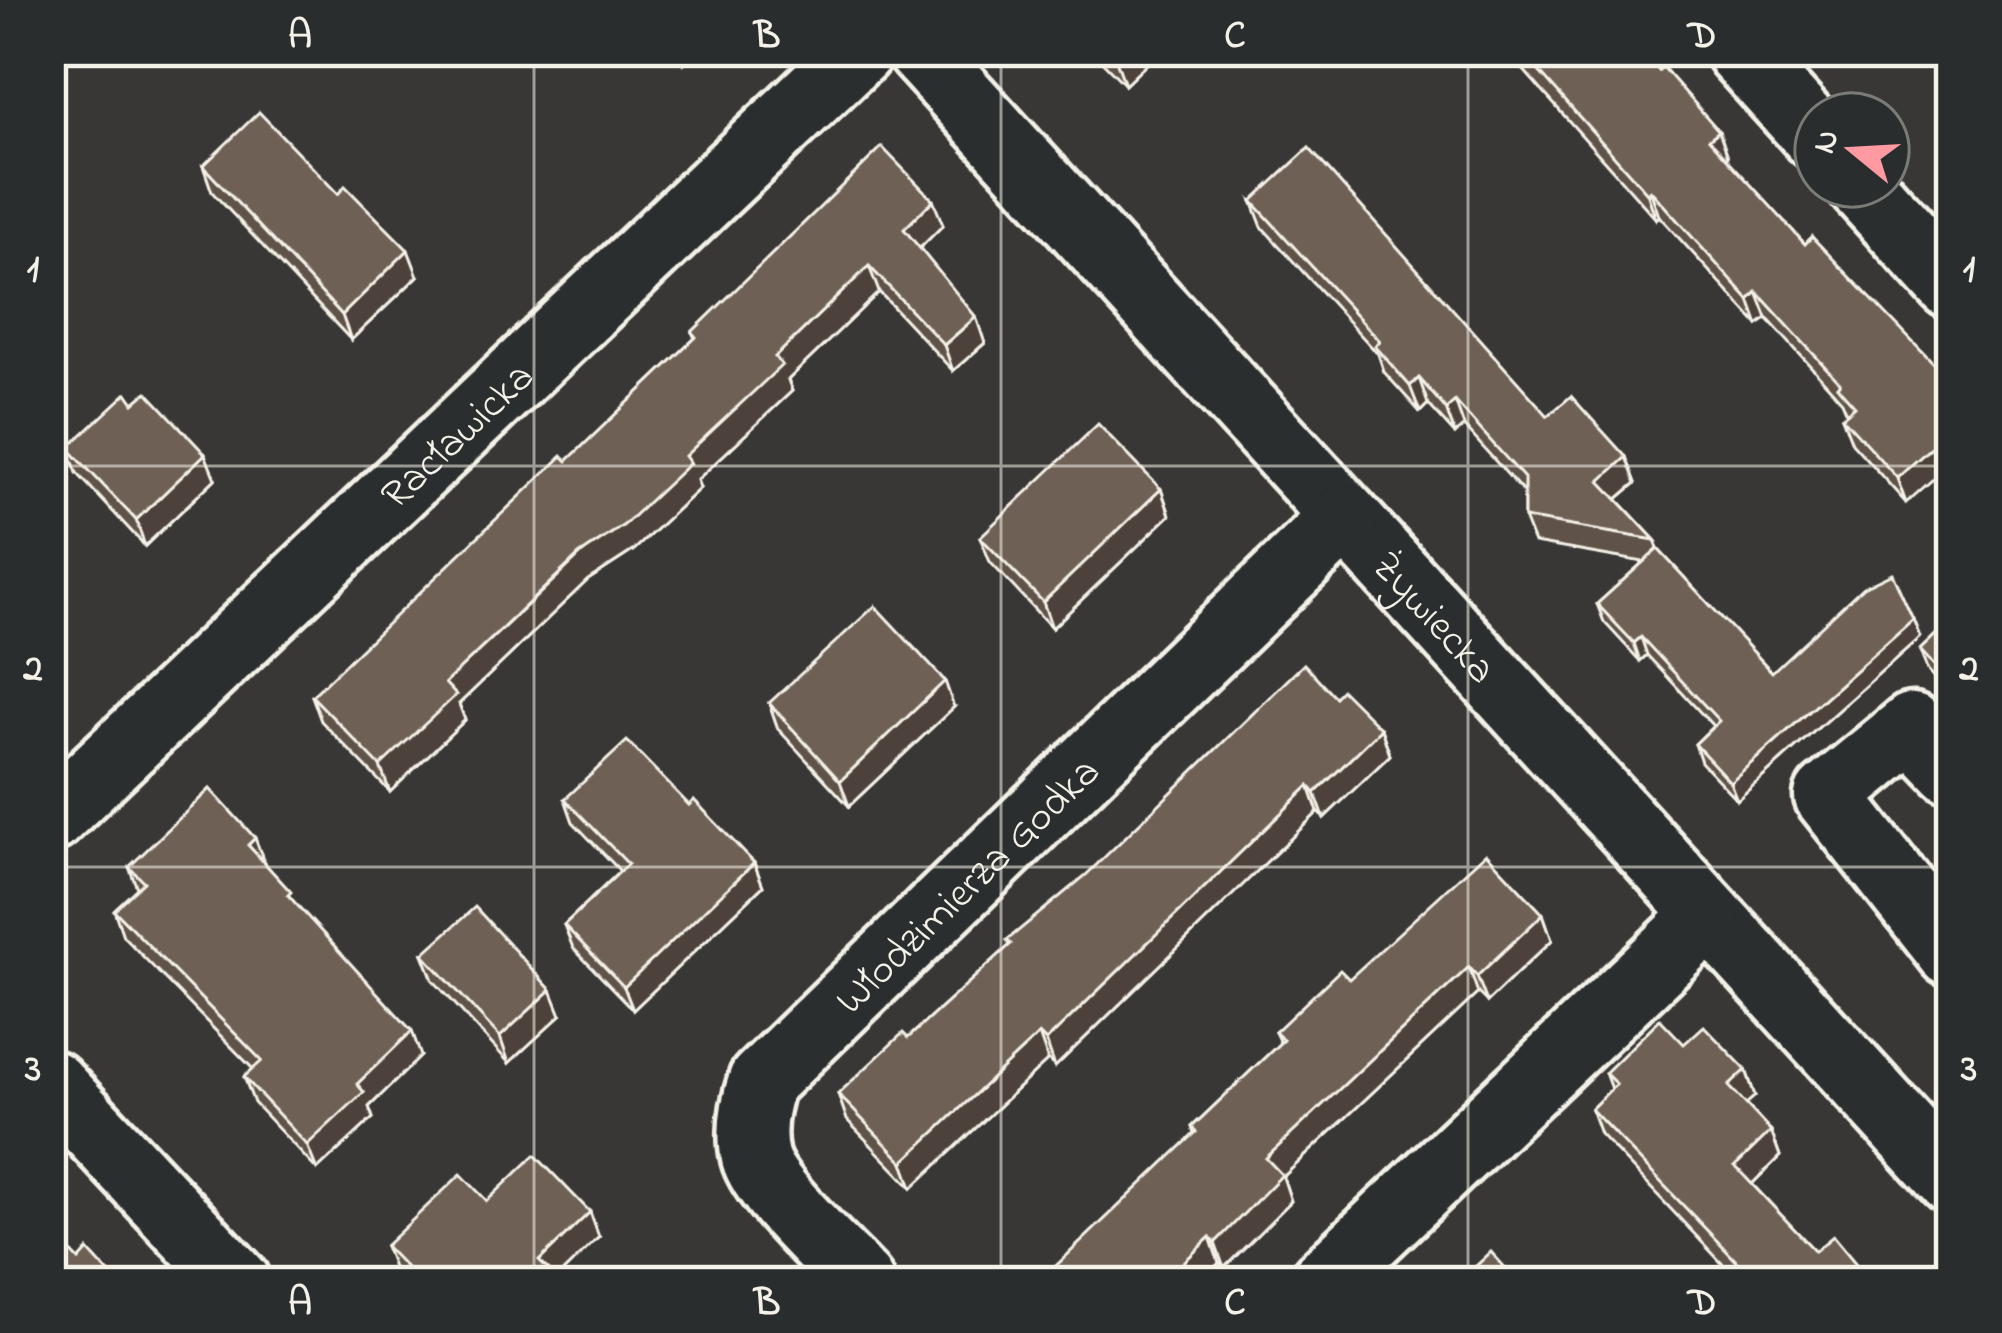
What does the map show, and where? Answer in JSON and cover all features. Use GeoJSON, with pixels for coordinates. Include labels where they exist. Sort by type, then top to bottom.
{"type":"FeatureCollection","features":[{"type":"Feature","properties":{"kind":"street","name":"Racławicka"},"geometry":{"type":"LineString","coordinates":[[51,818],[859,51]]}},
{"type":"Feature","properties":{"kind":"street","name":"Żywiecka"},"geometry":{"type":"LineString","coordinates":[[920,51],[1951,1180]]}},
{"type":"Feature","properties":{"kind":"street"},"geometry":{"type":"LineString","coordinates":[[1739,51],[1792,110]]}},
{"type":"Feature","properties":{"kind":"street"},"geometry":{"type":"LineString","coordinates":[[1883,210],[1951,285]]}},
{"type":"Feature","properties":{"kind":"street","name":"Włodzimierza Godka"},"geometry":{"type":"LineString","coordinates":[[860,1282],[776,1192],[755,1159],[753,1110],[762,1082],[1345,517]]}},
{"type":"Feature","properties":{"kind":"street"},"geometry":{"type":"LineString","coordinates":[[1951,768],[1912,727],[1828,796],[1951,952]]}},
{"type":"Feature","properties":{"kind":"street"},"geometry":{"type":"LineString","coordinates":[[1323,1282],[1707,917]]}},
{"type":"Feature","properties":{"kind":"street"},"geometry":{"type":"LineString","coordinates":[[51,1084],[237,1282]]}},
{"type":"Feature","properties":{"kind":"building"},"geometry":{"type":"Polygon","coordinates":[[[1521,51],[1642,51],[1659,71],[1663,67],[1719,131],[1709,139],[1805,244],[1812,237],[1951,382],[1951,429],[1897,478],[1842,417],[1855,406],[1837,386],[1840,383],[1757,292],[1749,300],[1521,51]]]}},
{"type":"Feature","properties":{"kind":"building"},"geometry":{"type":"Polygon","coordinates":[[[259,112],[338,194],[345,186],[408,250],[342,315],[203,166],[259,112]]]}},
{"type":"Feature","properties":{"kind":"building"},"geometry":{"type":"Polygon","coordinates":[[[882,147],[933,200],[904,229],[976,317],[944,345],[869,266],[775,357],[782,365],[685,456],[690,463],[624,525],[579,555],[445,683],[456,695],[380,766],[312,696],[562,456],[567,461],[696,337],[692,332],[882,147]]]}},
{"type":"Feature","properties":{"kind":"building"},"geometry":{"type":"Polygon","coordinates":[[[1309,148],[1548,416],[1571,396],[1626,457],[1600,481],[1655,540],[1524,518],[1524,478],[1455,401],[1446,409],[1419,378],[1410,386],[1375,346],[1380,341],[1252,201],[1309,148]]]}},
{"type":"Feature","properties":{"kind":"building"},"geometry":{"type":"Polygon","coordinates":[[[147,392],[205,454],[136,520],[68,448],[127,393],[134,403],[147,392]]]}},
{"type":"Feature","properties":{"kind":"building"},"geometry":{"type":"Polygon","coordinates":[[[1098,424],[1161,489],[1043,602],[980,537],[1098,424]]]}},
{"type":"Feature","properties":{"kind":"building"},"geometry":{"type":"Polygon","coordinates":[[[1658,549],[1772,672],[1863,587],[1892,573],[1913,619],[1730,782],[1695,744],[1719,721],[1641,637],[1634,643],[1597,604],[1658,549]]]}},
{"type":"Feature","properties":{"kind":"building"},"geometry":{"type":"Polygon","coordinates":[[[875,606],[945,681],[840,781],[769,703],[875,606]]]}},
{"type":"Feature","properties":{"kind":"building"},"geometry":{"type":"Polygon","coordinates":[[[1951,620],[1951,684],[1920,650],[1951,620]]]}},
{"type":"Feature","properties":{"kind":"building"},"geometry":{"type":"Polygon","coordinates":[[[1304,664],[1335,697],[1342,690],[1381,729],[1315,793],[1309,786],[1046,1041],[1039,1034],[903,1162],[838,1094],[903,1033],[908,1038],[1011,944],[1007,940],[1086,875],[1304,664]]]}},
{"type":"Feature","properties":{"kind":"building"},"geometry":{"type":"Polygon","coordinates":[[[627,741],[689,805],[694,800],[754,863],[624,987],[564,925],[628,864],[565,799],[627,741]]]}},
{"type":"Feature","properties":{"kind":"building"},"geometry":{"type":"Polygon","coordinates":[[[210,789],[255,838],[248,845],[291,892],[288,895],[412,1031],[357,1084],[364,1092],[307,1145],[244,1077],[262,1061],[114,910],[144,882],[129,867],[210,789]]]}},
{"type":"Feature","properties":{"kind":"building"},"geometry":{"type":"Polygon","coordinates":[[[1486,853],[1543,914],[1477,976],[1469,967],[1266,1158],[1282,1175],[1215,1243],[1210,1237],[1163,1282],[1039,1282],[1196,1132],[1192,1127],[1283,1040],[1275,1032],[1340,970],[1349,979],[1486,853]]]}},
{"type":"Feature","properties":{"kind":"building"},"geometry":{"type":"Polygon","coordinates":[[[475,907],[551,990],[500,1037],[423,954],[475,907]]]}},
{"type":"Feature","properties":{"kind":"building"},"geometry":{"type":"Polygon","coordinates":[[[1660,1019],[1684,1044],[1704,1026],[1746,1070],[1729,1086],[1771,1131],[1735,1166],[1815,1251],[1833,1236],[1871,1282],[1727,1282],[1743,1268],[1591,1109],[1616,1084],[1605,1073],[1660,1019]]]}},
{"type":"Feature","properties":{"kind":"building"},"geometry":{"type":"Polygon","coordinates":[[[535,1155],[590,1212],[539,1261],[561,1282],[420,1282],[385,1246],[461,1174],[487,1201],[535,1155]]]}},
{"type":"Feature","properties":{"kind":"building"},"geometry":{"type":"Polygon","coordinates":[[[51,1230],[79,1260],[88,1250],[117,1282],[51,1282],[51,1230]]]}},
{"type":"Feature","properties":{"kind":"building"},"geometry":{"type":"Polygon","coordinates":[[[1491,1252],[1518,1282],[1459,1282],[1491,1252]]]}}]}
